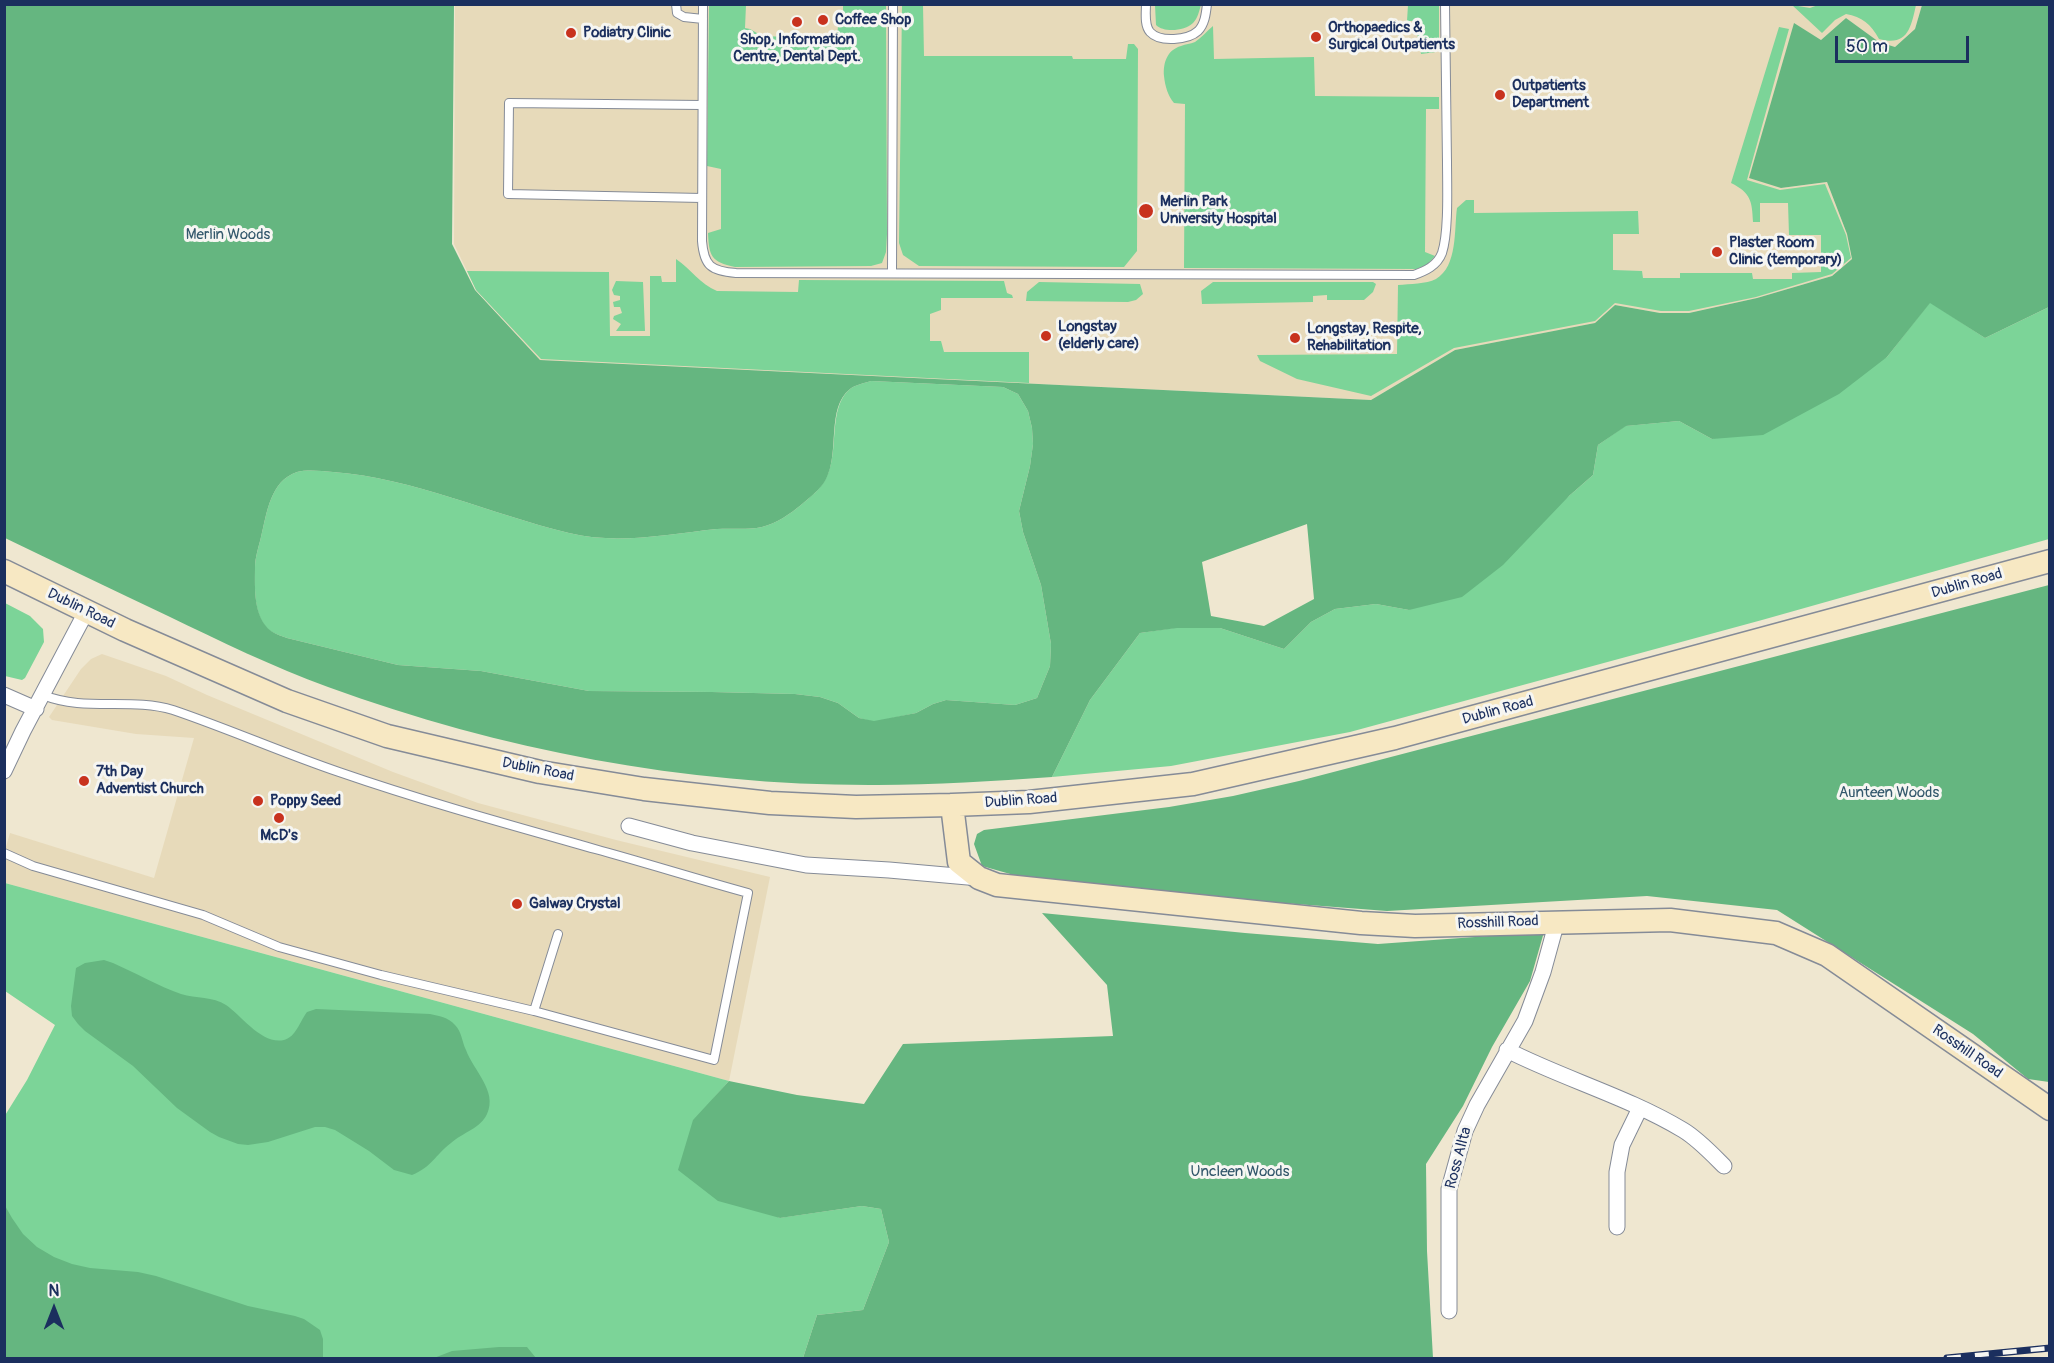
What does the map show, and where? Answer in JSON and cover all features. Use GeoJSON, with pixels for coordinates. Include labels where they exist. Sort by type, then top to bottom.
{"type":"FeatureCollection","features":[{"type":"Feature","properties":{"kind":"main road","name":"Dublin Road"},"geometry":{"type":"LineString","coordinates":[[4,571],[86,612],[287,701],[387,736],[540,771],[644,789],[770,803],[856,807],[1029,802],[1193,784],[1395,738],[2049,561]]}},
{"type":"Feature","properties":{"kind":"main road","name":"Rosshill Road"},"geometry":{"type":"LineString","coordinates":[[952,806],[959,862],[979,878],[997,885],[1361,923],[1415,926],[1670,920],[1776,933],[1827,955],[2044,1101]]}},
{"type":"Feature","properties":{"kind":"street"},"geometry":{"type":"LineString","coordinates":[[4,771],[86,612]]}},
{"type":"Feature","properties":{"kind":"street"},"geometry":{"type":"LineString","coordinates":[[4,694],[40,702]]}},
{"type":"Feature","properties":{"kind":"street"},"geometry":{"type":"LineString","coordinates":[[629,826],[692,843],[806,865],[979,878]]}},
{"type":"Feature","properties":{"kind":"street","name":"Ross Allta"},"geometry":{"type":"LineString","coordinates":[[1449,1311],[1449,1189],[1465,1131],[1507,1050],[1525,1021],[1543,972],[1557,921]]}},
{"type":"Feature","properties":{"kind":"street"},"geometry":{"type":"LineString","coordinates":[[1507,1050],[1685,1130],[1725,1166]]}},
{"type":"Feature","properties":{"kind":"street"},"geometry":{"type":"LineString","coordinates":[[1617,1227],[1617,1172],[1622,1145],[1640,1108]]}},
{"type":"Feature","properties":{"kind":"lane"},"geometry":{"type":"LineString","coordinates":[[676,4],[677,13],[684,17],[703,19]]}},
{"type":"Feature","properties":{"kind":"lane"},"geometry":{"type":"LineString","coordinates":[[703,4],[703,252],[705,261],[723,272],[1414,275],[1436,264],[1444,243],[1447,194],[1445,4]]}},
{"type":"Feature","properties":{"kind":"lane"},"geometry":{"type":"LineString","coordinates":[[892,273],[893,4]]}},
{"type":"Feature","properties":{"kind":"lane"},"geometry":{"type":"LineString","coordinates":[[1146,4],[1148,30],[1157,37],[1169,38],[1184,38],[1198,31],[1204,23],[1207,4]]}},
{"type":"Feature","properties":{"kind":"lane"},"geometry":{"type":"LineString","coordinates":[[702,105],[509,103],[508,194],[702,198]]}},
{"type":"Feature","properties":{"kind":"lane"},"geometry":{"type":"LineString","coordinates":[[4,853],[33,866],[203,915],[279,946],[381,975],[534,1011],[714,1060],[748,893],[480,816],[338,771],[171,710],[141,703],[40,702]]}},
{"type":"Feature","properties":{"kind":"lane"},"geometry":{"type":"LineString","coordinates":[[534,1011],[558,934]]}},
{"type":"Feature","properties":{"kind":"shaded area","name":"Merlin Park University Hospital"},"geometry":{"type":"Polygon","coordinates":[[[455,5],[1922,5],[1915,29],[1895,47],[1879,42],[1846,18],[1821,40],[1794,24],[1781,188],[1827,182],[1847,234],[1852,259],[1832,276],[1757,298],[1689,313],[1660,313],[1615,305],[1596,323],[1455,350],[1371,400],[540,360],[476,290],[454,244],[455,5]]]}},
{"type":"Feature","properties":{"kind":"shaded area","name":"Galway Crystal"},"geometry":{"type":"Polygon","coordinates":[[[102,654],[166,676],[393,772],[478,803],[616,840],[770,877],[729,1081],[5,883],[5,850],[10,833],[154,878],[194,738],[136,734],[52,720],[49,717],[81,669],[91,659],[102,654]]]}},
{"type":"Feature","properties":{"kind":"green space"},"geometry":{"type":"Polygon","coordinates":[[[1155,4],[1201,5],[1193,23],[1175,30],[1160,28],[1156,25],[1155,4]]]}},
{"type":"Feature","properties":{"kind":"green space"},"geometry":{"type":"Polygon","coordinates":[[[1916,4],[1910,28],[1902,38],[1889,41],[1879,39],[1873,29],[1861,19],[1846,14],[1835,20],[1822,33],[1792,5],[1810,8],[1818,5],[1916,4]]]}},
{"type":"Feature","properties":{"kind":"green space","name":"Merlin Woods"},"geometry":{"type":"Polygon","coordinates":[[[4,5],[454,5],[452,244],[475,290],[540,360],[1371,400],[1455,350],[1595,323],[1615,305],[1660,313],[1689,313],[1757,298],[1832,276],[1852,259],[1847,234],[1827,182],[1781,188],[1749,178],[1794,23],[1821,40],[1846,18],[1879,42],[1895,47],[1915,29],[1922,5],[2049,5],[2049,307],[1985,338],[1930,303],[1887,357],[1839,394],[1763,435],[1712,439],[1679,421],[1626,426],[1598,445],[1593,475],[1569,496],[1503,565],[1462,597],[1409,610],[1376,604],[1335,609],[1311,622],[1284,649],[1220,628],[1177,628],[1140,633],[1090,700],[1052,777],[921,784],[807,784],[667,771],[529,746],[394,710],[307,679],[227,644],[5,538],[4,5]],[[871,381],[850,389],[838,407],[830,468],[821,486],[788,515],[757,528],[717,529],[624,538],[587,536],[540,525],[393,481],[333,472],[310,470],[297,472],[288,476],[275,490],[265,518],[255,564],[255,593],[261,618],[271,631],[287,638],[398,665],[481,671],[589,691],[795,694],[820,697],[838,703],[859,718],[874,721],[916,713],[946,700],[1015,705],[1037,698],[1050,666],[1051,644],[1041,585],[1023,532],[1019,511],[1033,444],[1028,411],[1018,394],[1003,387],[871,381]],[[1307,524],[1202,562],[1211,616],[1264,626],[1314,599],[1307,524]]]}},
{"type":"Feature","properties":{"kind":"green space"},"geometry":{"type":"Polygon","coordinates":[[[709,5],[746,5],[745,28],[762,36],[789,37],[789,34],[805,34],[812,41],[824,44],[837,36],[839,17],[843,17],[843,5],[886,5],[887,234],[886,252],[882,263],[871,266],[735,267],[721,263],[713,257],[709,247],[708,233],[721,229],[721,169],[707,166],[709,5]]]}},
{"type":"Feature","properties":{"kind":"green space"},"geometry":{"type":"Polygon","coordinates":[[[902,5],[923,5],[924,56],[1072,56],[1073,59],[1126,59],[1128,44],[1134,44],[1138,49],[1137,251],[1124,267],[919,266],[903,255],[899,243],[902,5]]]}},
{"type":"Feature","properties":{"kind":"green space"},"geometry":{"type":"Polygon","coordinates":[[[1408,5],[1439,5],[1439,49],[1436,52],[1421,54],[1420,46],[1418,46],[1417,21],[1407,21],[1408,5]]]}},
{"type":"Feature","properties":{"kind":"green space"},"geometry":{"type":"Polygon","coordinates":[[[1213,26],[1214,59],[1314,57],[1315,96],[1439,97],[1439,109],[1426,109],[1425,252],[1435,256],[1428,264],[1417,269],[1184,268],[1185,104],[1174,103],[1170,97],[1165,83],[1164,66],[1172,51],[1195,42],[1213,26]]]}},
{"type":"Feature","properties":{"kind":"green space"},"geometry":{"type":"Polygon","coordinates":[[[1779,27],[1789,29],[1747,180],[1780,190],[1825,184],[1846,235],[1851,258],[1832,274],[1756,297],[1689,311],[1661,311],[1615,303],[1595,321],[1454,348],[1371,396],[1297,379],[1260,361],[1257,355],[1397,354],[1398,285],[1428,282],[1443,273],[1452,256],[1457,208],[1466,200],[1474,200],[1474,213],[1638,211],[1639,234],[1613,234],[1613,270],[1642,271],[1643,278],[1680,278],[1680,273],[1752,273],[1753,279],[1792,279],[1792,273],[1821,272],[1821,235],[1789,235],[1788,203],[1760,203],[1760,222],[1753,222],[1749,198],[1743,190],[1731,183],[1779,27]]]}},
{"type":"Feature","properties":{"kind":"green space"},"geometry":{"type":"Polygon","coordinates":[[[676,259],[717,291],[798,292],[799,280],[1004,281],[1007,293],[1013,298],[941,298],[941,310],[930,314],[930,341],[941,341],[944,352],[1029,352],[1029,383],[541,359],[476,290],[467,271],[609,272],[610,336],[650,336],[650,276],[661,276],[662,282],[676,282],[676,259]]]}},
{"type":"Feature","properties":{"kind":"green space"},"geometry":{"type":"Polygon","coordinates":[[[616,281],[643,282],[645,331],[616,331],[621,324],[613,319],[614,316],[622,313],[620,307],[614,307],[613,302],[620,300],[620,296],[614,295],[612,290],[616,281]]]}},
{"type":"Feature","properties":{"kind":"green space"},"geometry":{"type":"Polygon","coordinates":[[[1039,282],[1140,284],[1143,294],[1136,300],[1128,302],[1026,301],[1027,292],[1039,282]]]}},
{"type":"Feature","properties":{"kind":"green space"},"geometry":{"type":"Polygon","coordinates":[[[1213,282],[1373,282],[1376,284],[1373,292],[1364,300],[1327,300],[1327,295],[1313,296],[1313,302],[1202,304],[1201,291],[1213,282]]]}},
{"type":"Feature","properties":{"kind":"green space"},"geometry":{"type":"Polygon","coordinates":[[[1930,302],[1985,338],[2049,307],[2049,539],[1350,732],[1171,766],[1052,777],[1090,700],[1140,633],[1180,627],[1220,628],[1284,649],[1311,622],[1335,609],[1376,604],[1409,610],[1569,496],[1593,475],[1598,445],[1625,426],[1679,421],[1712,439],[1887,357],[1930,302]]]}},
{"type":"Feature","properties":{"kind":"green space"},"geometry":{"type":"Polygon","coordinates":[[[871,381],[1003,387],[1018,394],[1028,411],[1033,444],[1019,511],[1023,532],[1041,585],[1051,644],[1050,666],[1037,698],[1015,705],[946,700],[916,713],[874,722],[859,718],[838,703],[820,697],[795,694],[589,691],[481,671],[398,665],[287,638],[270,631],[260,618],[255,593],[255,564],[265,518],[275,490],[288,476],[297,472],[310,470],[333,472],[393,481],[540,525],[587,536],[624,538],[717,529],[757,528],[788,515],[821,486],[830,467],[836,419],[843,397],[857,385],[871,381]]]}},
{"type":"Feature","properties":{"kind":"green space","name":"Aunteen Woods"},"geometry":{"type":"Polygon","coordinates":[[[2049,585],[2049,1082],[2028,1079],[1973,1034],[1777,910],[1647,896],[1387,911],[1049,885],[982,866],[974,844],[977,834],[984,830],[1169,807],[1299,781],[2049,585]]]}},
{"type":"Feature","properties":{"kind":"green space"},"geometry":{"type":"Polygon","coordinates":[[[5,603],[30,616],[43,629],[44,642],[22,680],[5,676],[5,603]]]}},
{"type":"Feature","properties":{"kind":"green space"},"geometry":{"type":"Polygon","coordinates":[[[5,883],[729,1081],[713,1099],[779,1218],[862,1206],[881,1209],[889,1242],[863,1310],[817,1315],[803,1358],[5,1358],[4,1117],[27,1080],[55,1025],[5,991],[5,883]]]}},
{"type":"Feature","properties":{"kind":"green space","name":"Uncleen Woods"},"geometry":{"type":"Polygon","coordinates":[[[1042,913],[1378,944],[1544,932],[1530,981],[1492,1047],[1463,1106],[1426,1164],[1427,1251],[1433,1358],[803,1358],[817,1315],[863,1310],[889,1242],[881,1209],[862,1206],[780,1218],[718,1201],[678,1170],[693,1120],[729,1081],[797,1095],[864,1104],[903,1044],[1113,1036],[1107,985],[1042,913]]]}},
{"type":"Feature","properties":{"kind":"green space"},"geometry":{"type":"Polygon","coordinates":[[[104,960],[181,994],[221,1002],[260,1034],[276,1040],[284,1040],[292,1036],[307,1012],[316,1009],[430,1014],[443,1017],[452,1022],[461,1034],[469,1058],[487,1089],[490,1105],[487,1114],[476,1127],[455,1139],[429,1165],[412,1175],[394,1170],[369,1151],[335,1130],[325,1127],[315,1127],[268,1142],[248,1145],[219,1137],[177,1108],[133,1066],[85,1031],[72,1016],[71,1006],[76,968],[85,963],[104,960]]]}},
{"type":"Feature","properties":{"kind":"green space"},"geometry":{"type":"Polygon","coordinates":[[[4,1204],[23,1234],[37,1247],[72,1264],[156,1276],[248,1306],[304,1319],[320,1330],[323,1339],[323,1358],[5,1358],[4,1204]]]}},
{"type":"Feature","properties":{"kind":"green space"},"geometry":{"type":"Polygon","coordinates":[[[527,1347],[536,1358],[434,1358],[452,1351],[527,1347]]]}},
{"type":"Feature","properties":{"kind":"railway"},"geometry":{"type":"LineString","coordinates":[[1947,1358],[2050,1348]]}},
{"type":"Feature","properties":{"kind":"place","name":"Coffee Shop"},"geometry":{"type":"Point","coordinates":[823,20]}},
{"type":"Feature","properties":{"kind":"place","name":"Shop, Information Centre, Dental Dept."},"geometry":{"type":"Point","coordinates":[797,22]}},
{"type":"Feature","properties":{"kind":"place","name":"Podiatry Clinic"},"geometry":{"type":"Point","coordinates":[571,33]}},
{"type":"Feature","properties":{"kind":"place","name":"Orthopaedics & Surgical Outpatients"},"geometry":{"type":"Point","coordinates":[1316,37]}},
{"type":"Feature","properties":{"kind":"place","name":"Outpatients Department"},"geometry":{"type":"Point","coordinates":[1500,95]}},
{"type":"Feature","properties":{"kind":"place","name":"Merlin Park University Hospital"},"geometry":{"type":"Point","coordinates":[1146,211]}},
{"type":"Feature","properties":{"kind":"place","name":"Plaster Room Clinic (temporary)"},"geometry":{"type":"Point","coordinates":[1717,252]}},
{"type":"Feature","properties":{"kind":"place","name":"Longstay (elderly care)"},"geometry":{"type":"Point","coordinates":[1046,336]}},
{"type":"Feature","properties":{"kind":"place","name":"Longstay, Respite, Rehabilitation"},"geometry":{"type":"Point","coordinates":[1295,338]}},
{"type":"Feature","properties":{"kind":"place","name":"7th Day Adventist Church"},"geometry":{"type":"Point","coordinates":[84,781]}},
{"type":"Feature","properties":{"kind":"place","name":"Poppy Seed"},"geometry":{"type":"Point","coordinates":[258,801]}},
{"type":"Feature","properties":{"kind":"place","name":"McD's"},"geometry":{"type":"Point","coordinates":[279,818]}},
{"type":"Feature","properties":{"kind":"place","name":"Galway Crystal"},"geometry":{"type":"Point","coordinates":[517,904]}}]}
